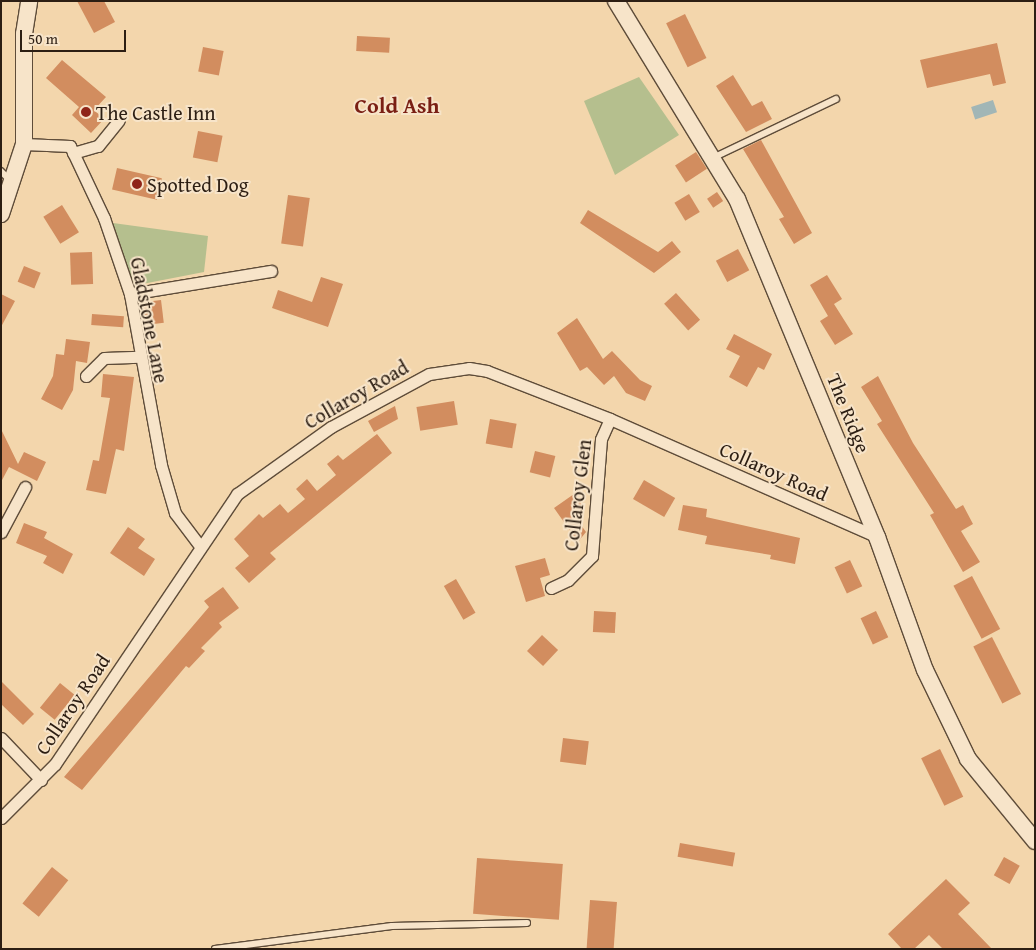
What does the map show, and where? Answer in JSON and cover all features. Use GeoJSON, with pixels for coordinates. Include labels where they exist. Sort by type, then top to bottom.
{"type":"FeatureCollection","features":[{"type":"Feature","properties":{"kind":"street"},"geometry":{"type":"LineString","coordinates":[[1,214],[13,184],[24,144],[24,34],[29,1]]}},
{"type":"Feature","properties":{"kind":"street","name":"The Ridge"},"geometry":{"type":"LineString","coordinates":[[616,1],[737,199],[876,537],[925,670],[968,759],[1035,841]]}},
{"type":"Feature","properties":{"kind":"street"},"geometry":{"type":"LineString","coordinates":[[24,144],[70,146],[73,153],[98,146],[119,120]]}},
{"type":"Feature","properties":{"kind":"street","name":"Gladstone Lane"},"geometry":{"type":"LineString","coordinates":[[73,153],[104,218],[130,294],[139,357],[175,513],[200,546]]}},
{"type":"Feature","properties":{"kind":"street"},"geometry":{"type":"LineString","coordinates":[[130,294],[271,270]]}},
{"type":"Feature","properties":{"kind":"street"},"geometry":{"type":"LineString","coordinates":[[86,376],[104,358],[139,357]]}},
{"type":"Feature","properties":{"kind":"street","name":"Collaroy Road"},"geometry":{"type":"LineString","coordinates":[[1,818],[41,780],[218,517],[256,478],[330,427],[429,374],[469,368],[488,371],[610,419],[876,537]]}},
{"type":"Feature","properties":{"kind":"street","name":"Collaroy Glen"},"geometry":{"type":"LineString","coordinates":[[551,588],[568,580],[592,556],[600,439],[610,419]]}},
{"type":"Feature","properties":{"kind":"street"},"geometry":{"type":"LineString","coordinates":[[1,532],[24,487]]}},
{"type":"Feature","properties":{"kind":"street"},"geometry":{"type":"LineString","coordinates":[[1,738],[41,780]]}},
{"type":"Feature","properties":{"kind":"lane"},"geometry":{"type":"LineString","coordinates":[[713,158],[836,99]]}},
{"type":"Feature","properties":{"kind":"lane"},"geometry":{"type":"LineString","coordinates":[[1,171],[13,184]]}},
{"type":"Feature","properties":{"kind":"lane"},"geometry":{"type":"LineString","coordinates":[[215,949],[382,927],[527,923]]}},
{"type":"Feature","properties":{"kind":"green space"},"geometry":{"type":"Polygon","coordinates":[[[639,77],[679,135],[615,175],[584,101],[639,77]]]}},
{"type":"Feature","properties":{"kind":"green space"},"geometry":{"type":"Polygon","coordinates":[[[113,223],[208,236],[204,272],[132,286],[113,223]]]}},
{"type":"Feature","properties":{"kind":"shaded area"},"geometry":{"type":"Polygon","coordinates":[[[993,100],[997,112],[975,119],[971,107],[993,100]]]}},
{"type":"Feature","properties":{"kind":"building"},"geometry":{"type":"Polygon","coordinates":[[[77,1],[104,1],[115,22],[94,33],[77,1]]]}},
{"type":"Feature","properties":{"kind":"building"},"geometry":{"type":"Polygon","coordinates":[[[685,14],[706,58],[688,67],[666,23],[685,14]]]}},
{"type":"Feature","properties":{"kind":"building"},"geometry":{"type":"Polygon","coordinates":[[[357,36],[390,38],[389,53],[356,51],[357,36]]]}},
{"type":"Feature","properties":{"kind":"building"},"geometry":{"type":"Polygon","coordinates":[[[997,43],[1006,83],[993,86],[990,74],[927,88],[920,60],[997,43]]]}},
{"type":"Feature","properties":{"kind":"building"},"geometry":{"type":"Polygon","coordinates":[[[203,47],[224,51],[219,76],[198,72],[203,47]]]}},
{"type":"Feature","properties":{"kind":"building"},"geometry":{"type":"Polygon","coordinates":[[[62,60],[106,97],[94,110],[104,119],[91,133],[72,115],[79,107],[46,78],[62,60]]]}},
{"type":"Feature","properties":{"kind":"building"},"geometry":{"type":"Polygon","coordinates":[[[733,75],[752,106],[762,101],[772,119],[746,132],[716,86],[733,75]]]}},
{"type":"Feature","properties":{"kind":"building"},"geometry":{"type":"Polygon","coordinates":[[[198,131],[223,136],[217,162],[193,158],[198,131]]]}},
{"type":"Feature","properties":{"kind":"building"},"geometry":{"type":"Polygon","coordinates":[[[761,140],[812,233],[794,244],[779,219],[784,217],[743,149],[761,140]]]}},
{"type":"Feature","properties":{"kind":"building"},"geometry":{"type":"Polygon","coordinates":[[[696,152],[707,169],[686,182],[675,166],[696,152]]]}},
{"type":"Feature","properties":{"kind":"building","name":"Spotted Dog"},"geometry":{"type":"Polygon","coordinates":[[[117,168],[162,178],[157,200],[112,189],[117,168]]]}},
{"type":"Feature","properties":{"kind":"building"},"geometry":{"type":"Polygon","coordinates":[[[717,192],[723,201],[713,208],[707,199],[717,192]]]}},
{"type":"Feature","properties":{"kind":"building"},"geometry":{"type":"Polygon","coordinates":[[[689,194],[700,212],[685,221],[674,203],[689,194]]]}},
{"type":"Feature","properties":{"kind":"building"},"geometry":{"type":"Polygon","coordinates":[[[288,195],[310,198],[303,247],[281,244],[288,195]]]}},
{"type":"Feature","properties":{"kind":"building"},"geometry":{"type":"Polygon","coordinates":[[[62,205],[79,232],[60,244],[43,217],[62,205]]]}},
{"type":"Feature","properties":{"kind":"building"},"geometry":{"type":"Polygon","coordinates":[[[588,210],[658,252],[672,241],[681,252],[654,273],[580,223],[588,210]]]}},
{"type":"Feature","properties":{"kind":"building"},"geometry":{"type":"Polygon","coordinates":[[[738,249],[749,270],[727,282],[716,261],[738,249]]]}},
{"type":"Feature","properties":{"kind":"building"},"geometry":{"type":"Polygon","coordinates":[[[92,252],[93,284],[71,285],[70,253],[92,252]]]}},
{"type":"Feature","properties":{"kind":"building"},"geometry":{"type":"Polygon","coordinates":[[[24,266],[41,273],[34,289],[18,282],[24,266]]]}},
{"type":"Feature","properties":{"kind":"building"},"geometry":{"type":"Polygon","coordinates":[[[827,275],[842,299],[834,304],[853,334],[835,345],[820,321],[828,316],[810,285],[827,275]]]}},
{"type":"Feature","properties":{"kind":"building"},"geometry":{"type":"Polygon","coordinates":[[[321,277],[343,284],[328,327],[272,308],[278,290],[312,302],[321,277]]]}},
{"type":"Feature","properties":{"kind":"building"},"geometry":{"type":"Polygon","coordinates":[[[676,293],[700,320],[688,330],[664,304],[676,293]]]}},
{"type":"Feature","properties":{"kind":"building"},"geometry":{"type":"Polygon","coordinates":[[[1,294],[15,301],[1,327],[1,294]]]}},
{"type":"Feature","properties":{"kind":"building"},"geometry":{"type":"Polygon","coordinates":[[[161,300],[164,323],[144,325],[141,302],[161,300]]]}},
{"type":"Feature","properties":{"kind":"building"},"geometry":{"type":"Polygon","coordinates":[[[92,314],[124,316],[123,327],[91,325],[92,314]]]}},
{"type":"Feature","properties":{"kind":"building"},"geometry":{"type":"Polygon","coordinates":[[[577,318],[603,359],[612,351],[640,380],[652,386],[645,401],[626,393],[614,376],[604,385],[587,367],[580,371],[557,333],[577,318]]]}},
{"type":"Feature","properties":{"kind":"building"},"geometry":{"type":"Polygon","coordinates":[[[734,334],[772,354],[764,370],[758,367],[747,387],[729,377],[740,356],[726,349],[734,334]]]}},
{"type":"Feature","properties":{"kind":"building"},"geometry":{"type":"Polygon","coordinates":[[[66,339],[90,342],[87,363],[76,361],[73,390],[62,410],[41,399],[53,376],[56,354],[64,355],[66,339]]]}},
{"type":"Feature","properties":{"kind":"building"},"geometry":{"type":"Polygon","coordinates":[[[103,374],[134,377],[124,451],[116,449],[106,494],[86,490],[93,460],[99,461],[110,398],[101,397],[103,374]]]}},
{"type":"Feature","properties":{"kind":"building"},"geometry":{"type":"Polygon","coordinates":[[[878,376],[913,443],[956,509],[963,505],[973,524],[961,531],[980,562],[963,572],[930,515],[934,513],[877,424],[882,421],[861,387],[878,376]]]}},
{"type":"Feature","properties":{"kind":"building"},"geometry":{"type":"Polygon","coordinates":[[[454,401],[458,425],[420,431],[416,407],[454,401]]]}},
{"type":"Feature","properties":{"kind":"building"},"geometry":{"type":"Polygon","coordinates":[[[395,406],[398,419],[374,432],[368,421],[395,406]]]}},
{"type":"Feature","properties":{"kind":"building"},"geometry":{"type":"Polygon","coordinates":[[[490,419],[517,424],[512,448],[486,444],[490,419]]]}},
{"type":"Feature","properties":{"kind":"building"},"geometry":{"type":"Polygon","coordinates":[[[1,429],[18,464],[24,452],[46,462],[37,481],[9,467],[1,482],[1,429]]]}},
{"type":"Feature","properties":{"kind":"building"},"geometry":{"type":"Polygon","coordinates":[[[377,434],[392,453],[270,553],[276,559],[249,583],[235,568],[249,556],[234,539],[259,514],[263,518],[280,504],[288,513],[305,499],[296,489],[307,479],[317,491],[336,475],[327,464],[338,455],[343,460],[377,434]]]}},
{"type":"Feature","properties":{"kind":"building"},"geometry":{"type":"Polygon","coordinates":[[[535,451],[555,456],[550,477],[530,472],[535,451]]]}},
{"type":"Feature","properties":{"kind":"building"},"geometry":{"type":"Polygon","coordinates":[[[644,480],[675,498],[664,517],[633,499],[644,480]]]}},
{"type":"Feature","properties":{"kind":"building"},"geometry":{"type":"Polygon","coordinates":[[[574,494],[583,506],[573,514],[586,532],[578,542],[554,508],[574,494]]]}},
{"type":"Feature","properties":{"kind":"building"},"geometry":{"type":"Polygon","coordinates":[[[683,505],[707,509],[706,517],[800,538],[795,564],[770,559],[771,555],[705,544],[707,536],[678,530],[683,505]]]}},
{"type":"Feature","properties":{"kind":"building"},"geometry":{"type":"Polygon","coordinates":[[[24,523],[47,532],[44,538],[73,554],[63,574],[43,563],[47,556],[16,543],[24,523]]]}},
{"type":"Feature","properties":{"kind":"building"},"geometry":{"type":"Polygon","coordinates":[[[128,527],[145,539],[138,548],[155,559],[144,576],[110,553],[128,527]]]}},
{"type":"Feature","properties":{"kind":"building"},"geometry":{"type":"Polygon","coordinates":[[[545,558],[550,575],[540,578],[545,596],[526,602],[515,566],[545,558]]]}},
{"type":"Feature","properties":{"kind":"building"},"geometry":{"type":"Polygon","coordinates":[[[850,560],[862,586],[847,593],[835,567],[850,560]]]}},
{"type":"Feature","properties":{"kind":"building"},"geometry":{"type":"Polygon","coordinates":[[[972,576],[1000,629],[982,639],[953,586],[972,576]]]}},
{"type":"Feature","properties":{"kind":"building"},"geometry":{"type":"Polygon","coordinates":[[[456,579],[475,613],[463,620],[444,586],[456,579]]]}},
{"type":"Feature","properties":{"kind":"building"},"geometry":{"type":"Polygon","coordinates":[[[223,587],[239,608],[219,623],[222,627],[201,648],[205,651],[189,668],[186,666],[82,790],[64,777],[209,607],[204,601],[223,587]]]}},
{"type":"Feature","properties":{"kind":"building"},"geometry":{"type":"Polygon","coordinates":[[[594,611],[616,612],[615,633],[593,632],[594,611]]]}},
{"type":"Feature","properties":{"kind":"building"},"geometry":{"type":"Polygon","coordinates":[[[876,611],[888,637],[873,644],[861,618],[876,611]]]}},
{"type":"Feature","properties":{"kind":"building"},"geometry":{"type":"Polygon","coordinates":[[[542,635],[558,650],[543,666],[527,651],[542,635]]]}},
{"type":"Feature","properties":{"kind":"building"},"geometry":{"type":"Polygon","coordinates":[[[992,637],[1021,694],[1002,704],[973,647],[992,637]]]}},
{"type":"Feature","properties":{"kind":"building"},"geometry":{"type":"Polygon","coordinates":[[[1,681],[34,714],[23,725],[1,704],[1,681]]]}},
{"type":"Feature","properties":{"kind":"building"},"geometry":{"type":"Polygon","coordinates":[[[60,683],[75,695],[55,720],[40,708],[60,683]]]}},
{"type":"Feature","properties":{"kind":"building"},"geometry":{"type":"Polygon","coordinates":[[[563,738],[589,741],[586,765],[560,762],[563,738]]]}},
{"type":"Feature","properties":{"kind":"building"},"geometry":{"type":"Polygon","coordinates":[[[940,749],[963,797],[944,806],[921,758],[940,749]]]}},
{"type":"Feature","properties":{"kind":"building"},"geometry":{"type":"Polygon","coordinates":[[[680,843],[735,853],[733,867],[678,857],[680,843]]]}},
{"type":"Feature","properties":{"kind":"building"},"geometry":{"type":"Polygon","coordinates":[[[1004,857],[1020,866],[1010,884],[994,875],[1004,857]]]}},
{"type":"Feature","properties":{"kind":"building"},"geometry":{"type":"Polygon","coordinates":[[[477,858],[563,864],[559,920],[473,914],[477,858]]]}},
{"type":"Feature","properties":{"kind":"building"},"geometry":{"type":"Polygon","coordinates":[[[52,867],[68,880],[39,917],[22,904],[52,867]]]}},
{"type":"Feature","properties":{"kind":"building"},"geometry":{"type":"Polygon","coordinates":[[[946,879],[970,903],[958,914],[992,949],[943,949],[929,935],[914,949],[902,949],[888,934],[946,879]]]}},
{"type":"Feature","properties":{"kind":"building"},"geometry":{"type":"Polygon","coordinates":[[[590,900],[617,902],[614,949],[587,949],[590,900]]]}},
{"type":"Feature","properties":{"kind":"place","name":"The Castle Inn"},"geometry":{"type":"Point","coordinates":[86,112]}},
{"type":"Feature","properties":{"kind":"place","name":"Spotted Dog"},"geometry":{"type":"Point","coordinates":[137,184]}},
{"type":"Feature","properties":{"kind":"district","name":"Cold Ash"},"geometry":{"type":"Point","coordinates":[397,106]}}]}
